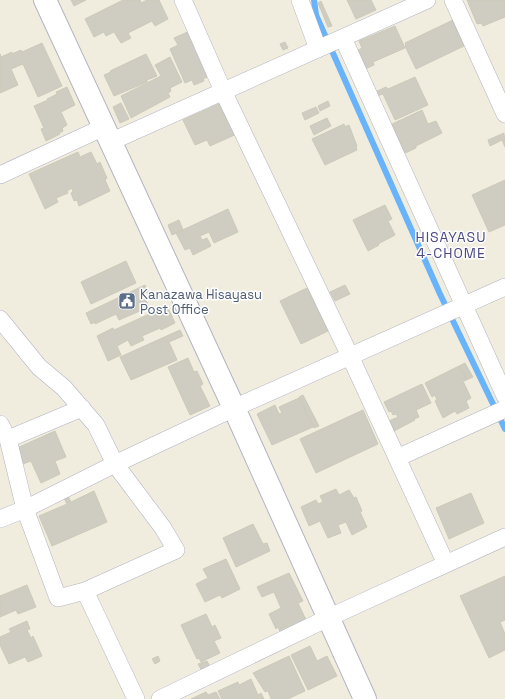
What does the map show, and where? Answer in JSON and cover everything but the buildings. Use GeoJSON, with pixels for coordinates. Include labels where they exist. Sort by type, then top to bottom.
{"type":"FeatureCollection","features":[{"type":"Feature","properties":{"kind":"street"},"geometry":{"type":"LineString","coordinates":[[44,0],[234,408],[366,699]]}},
{"type":"Feature","properties":{"kind":"street"},"geometry":{"type":"LineString","coordinates":[[183,0],[223,91],[350,356],[446,564]]}},
{"type":"Feature","properties":{"kind":"street"},"geometry":{"type":"LineString","coordinates":[[300,0],[330,44],[501,407],[397,458]]}},
{"type":"Feature","properties":{"kind":"street"},"geometry":{"type":"LineString","coordinates":[[0,175],[223,91],[427,0]]}},
{"type":"Feature","properties":{"kind":"street"},"geometry":{"type":"LineString","coordinates":[[453,0],[505,114]]}},
{"type":"Feature","properties":{"kind":"street"},"geometry":{"type":"LineString","coordinates":[[0,519],[25,509],[115,464],[234,408],[505,287]]}},
{"type":"Feature","properties":{"kind":"street"},"geometry":{"type":"LineString","coordinates":[[0,424],[8,440],[25,509],[58,598],[85,591],[176,550],[163,528],[115,464],[96,424],[64,388],[39,367],[2,325]]}},
{"type":"Feature","properties":{"kind":"street"},"geometry":{"type":"LineString","coordinates":[[8,440],[82,408]]}},
{"type":"Feature","properties":{"kind":"street"},"geometry":{"type":"LineString","coordinates":[[160,699],[328,618],[505,537]]}},
{"type":"Feature","properties":{"kind":"street"},"geometry":{"type":"LineString","coordinates":[[85,591],[136,699]]}},
{"type":"Feature","properties":{"kind":"waterway"},"geometry":{"type":"LineString","coordinates":[[314,0],[316,15],[440,294],[505,429]]}},
{"type":"Feature","properties":{"kind":"place","name":"Kanazawa Hisayasu Post Office"},"geometry":{"type":"Point","coordinates":[127,301]}},
{"type":"Feature","properties":{"kind":"district","name":"HISAYASU 4-CHOME"},"geometry":{"type":"Point","coordinates":[451,246]}}]}
